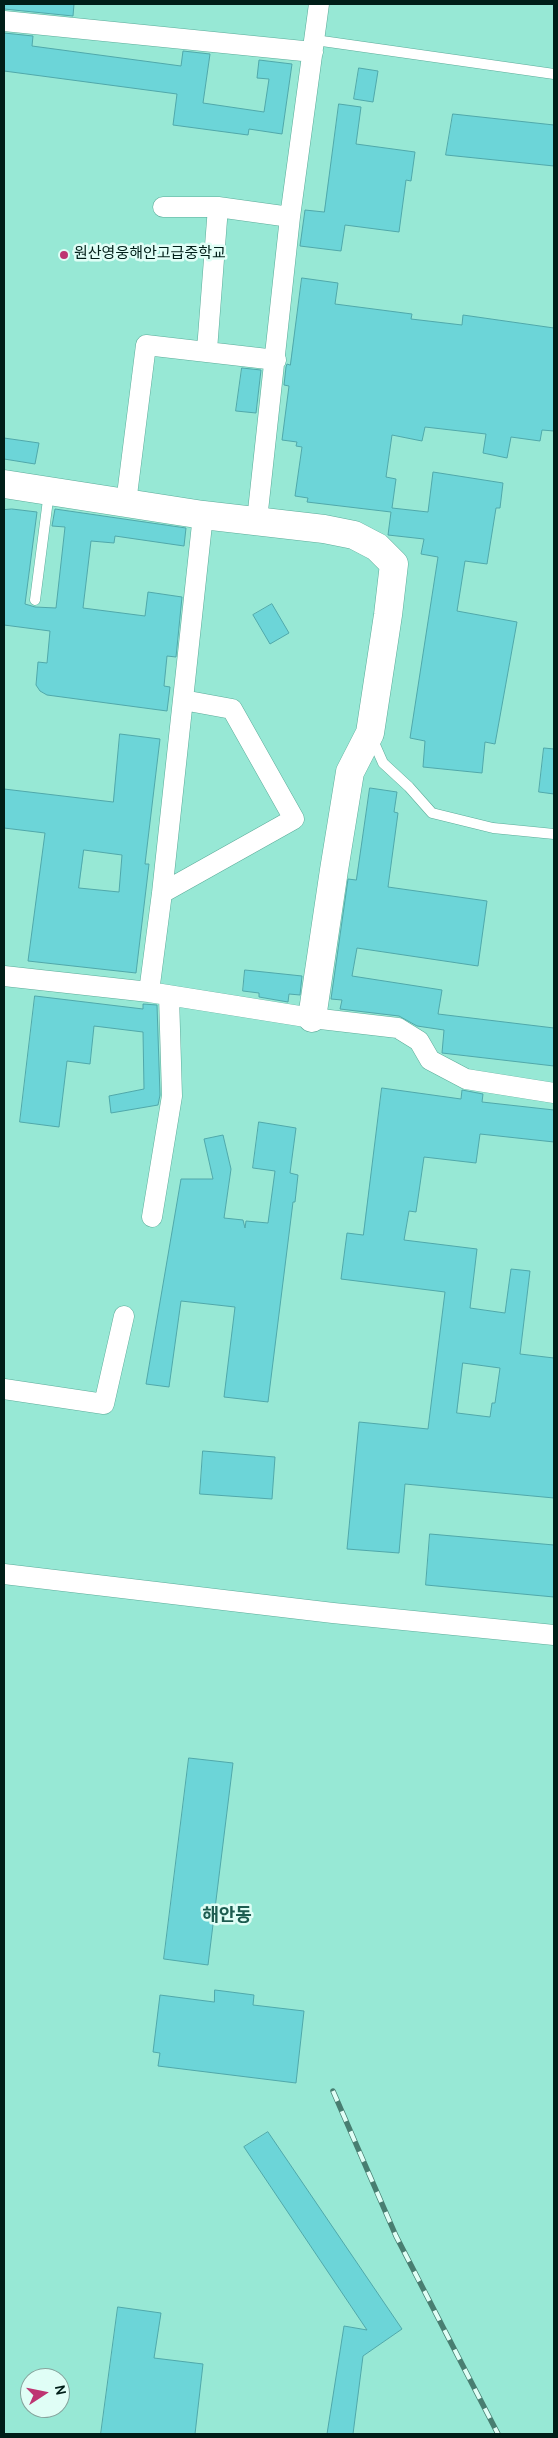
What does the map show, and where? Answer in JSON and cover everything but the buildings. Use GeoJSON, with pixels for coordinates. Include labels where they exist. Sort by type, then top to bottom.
{"type":"FeatureCollection","features":[{"type":"Feature","properties":{"kind":"street"},"geometry":{"type":"LineString","coordinates":[[257,520],[276,360],[290,217],[319,4]]}},
{"type":"Feature","properties":{"kind":"street"},"geometry":{"type":"LineString","coordinates":[[4,21],[314,46]]}},
{"type":"Feature","properties":{"kind":"street"},"geometry":{"type":"LineString","coordinates":[[163,207],[218,208],[290,217]]}},
{"type":"Feature","properties":{"kind":"street"},"geometry":{"type":"LineString","coordinates":[[207,350],[218,208]]}},
{"type":"Feature","properties":{"kind":"street"},"geometry":{"type":"LineString","coordinates":[[126,503],[146,345],[207,350],[276,360]]}},
{"type":"Feature","properties":{"kind":"street"},"geometry":{"type":"LineString","coordinates":[[4,484],[203,515],[257,520],[354,534],[377,547],[394,564],[370,733],[350,772],[312,1018]]}},
{"type":"Feature","properties":{"kind":"street"},"geometry":{"type":"LineString","coordinates":[[149,992],[162,893],[203,515]]}},
{"type":"Feature","properties":{"kind":"street"},"geometry":{"type":"LineString","coordinates":[[162,893],[294,819],[232,709],[183,700]]}},
{"type":"Feature","properties":{"kind":"street"},"geometry":{"type":"LineString","coordinates":[[4,976],[149,992],[312,1018],[398,1028],[420,1041],[430,1060],[466,1079],[554,1093]]}},
{"type":"Feature","properties":{"kind":"street"},"geometry":{"type":"LineString","coordinates":[[152,1217],[172,1096],[169,996]]}},
{"type":"Feature","properties":{"kind":"street"},"geometry":{"type":"LineString","coordinates":[[4,1389],[104,1404],[124,1316]]}},
{"type":"Feature","properties":{"kind":"street"},"geometry":{"type":"LineString","coordinates":[[4,1574],[333,1613],[554,1635]]}},
{"type":"Feature","properties":{"kind":"lane"},"geometry":{"type":"LineString","coordinates":[[314,46],[554,74]]}},
{"type":"Feature","properties":{"kind":"lane"},"geometry":{"type":"LineString","coordinates":[[35,600],[50,491]]}},
{"type":"Feature","properties":{"kind":"lane"},"geometry":{"type":"LineString","coordinates":[[370,733],[383,763],[409,787],[432,813],[493,828],[554,834]]}},
{"type":"Feature","properties":{"kind":"railway"},"geometry":{"type":"LineString","coordinates":[[333,2091],[396,2236],[498,2434]]}},
{"type":"Feature","properties":{"kind":"place","name":"원산영웅해안고급중학교"},"geometry":{"type":"Point","coordinates":[64,255]}},
{"type":"Feature","properties":{"kind":"district","name":"해안동"},"geometry":{"type":"Point","coordinates":[227,1917]}}]}
